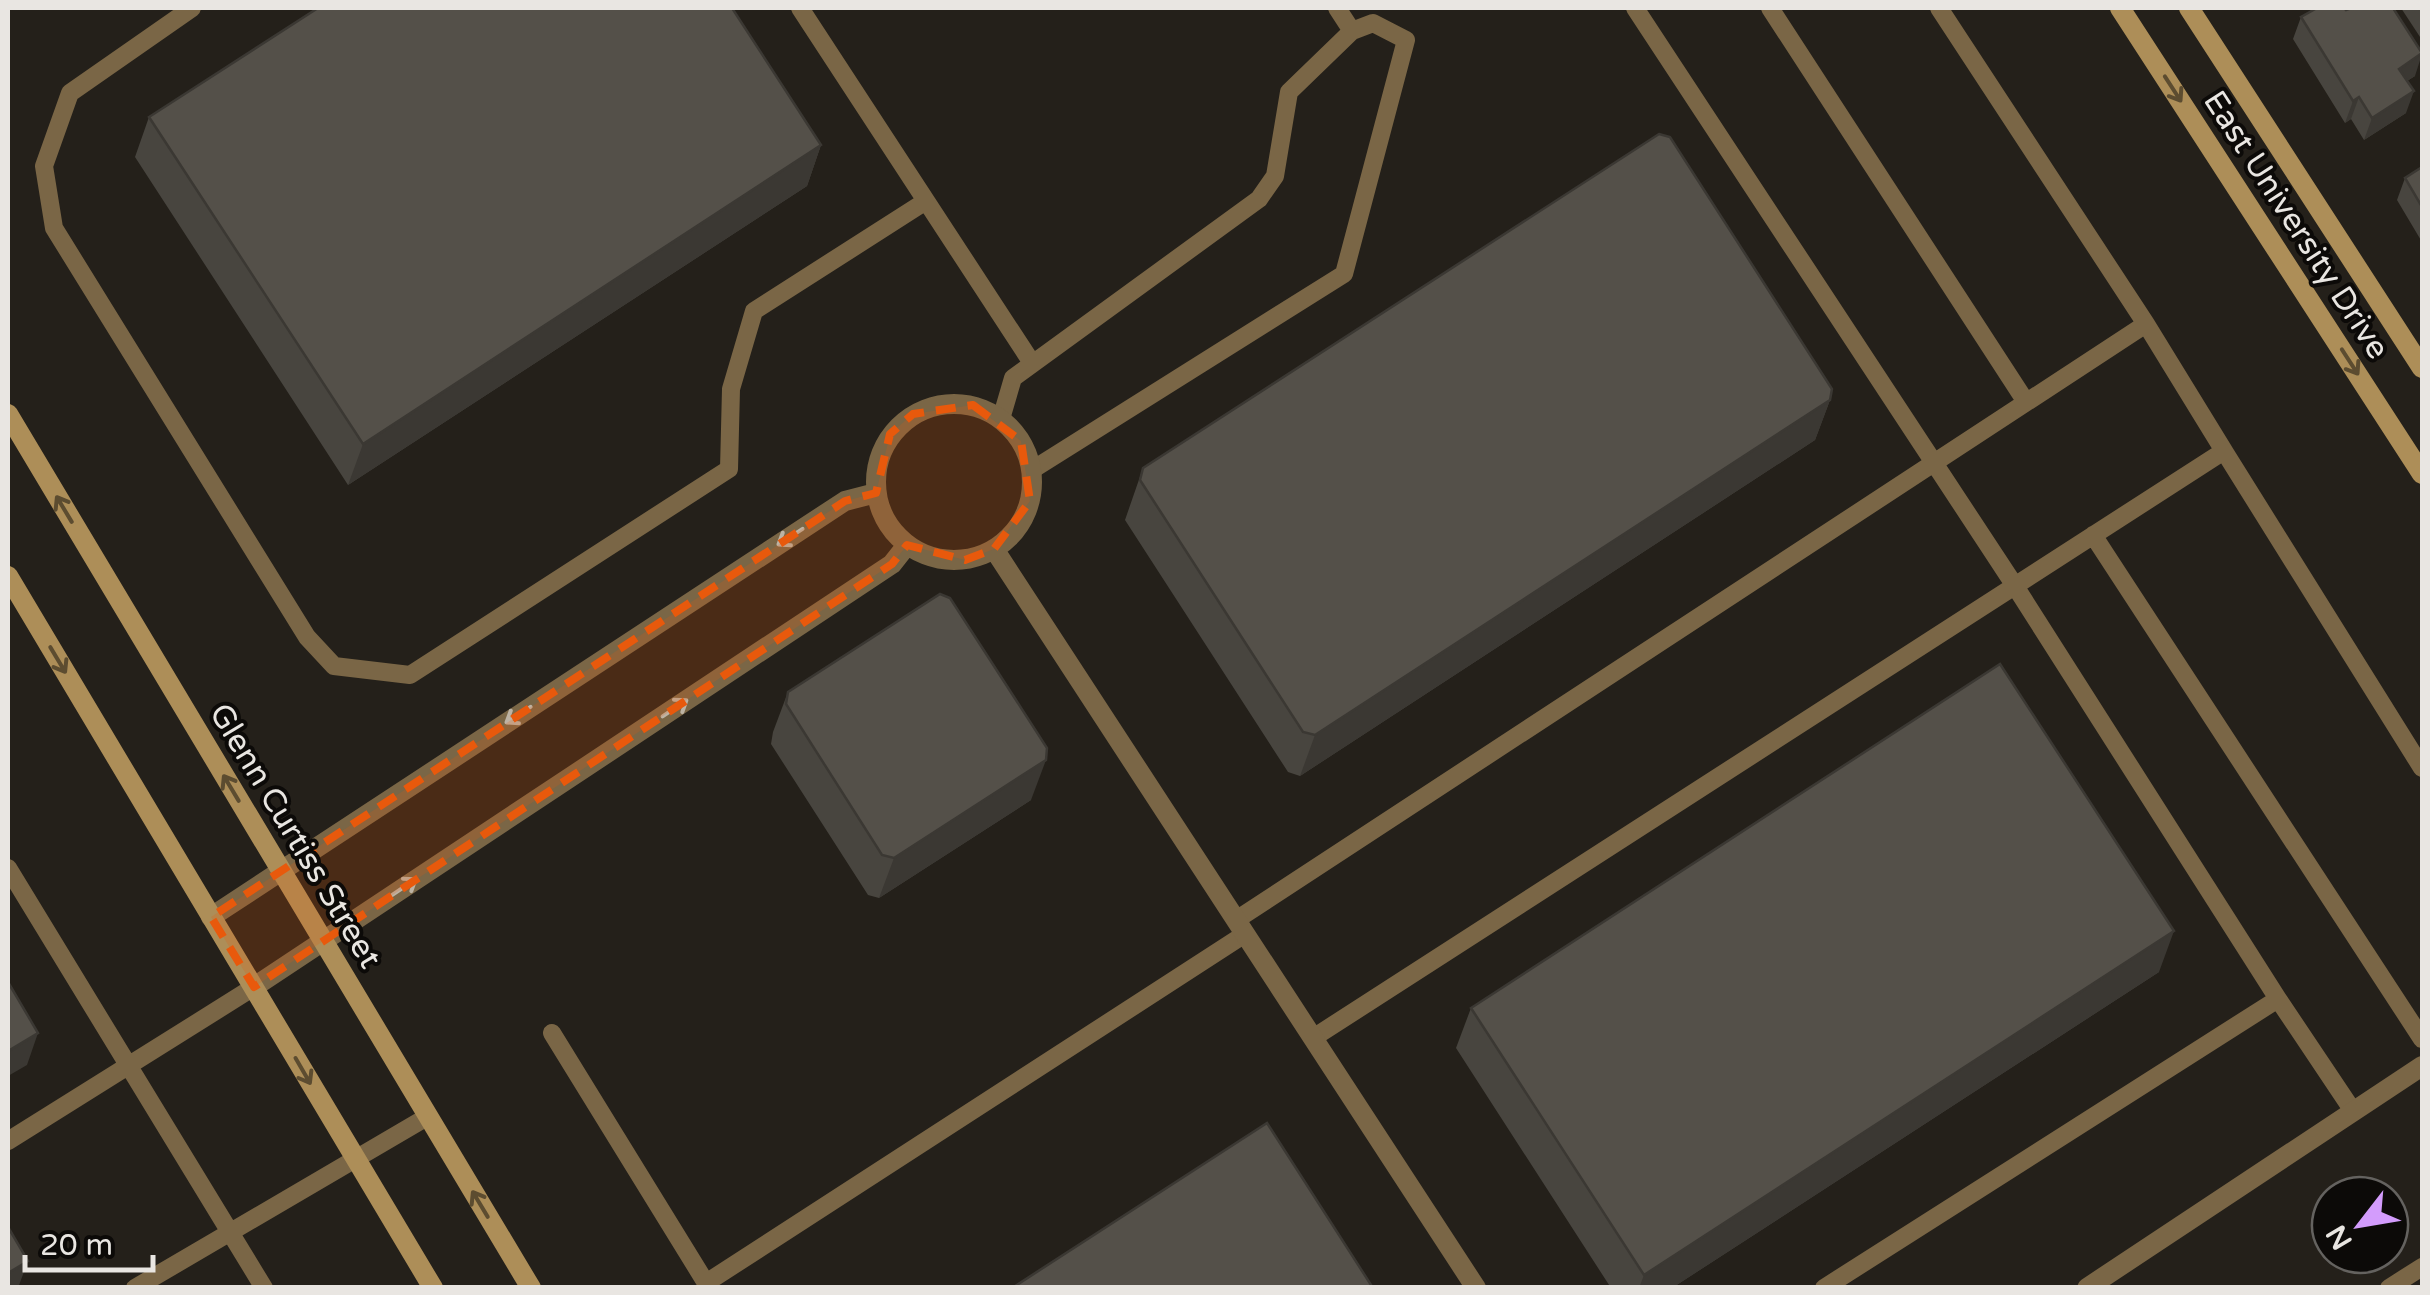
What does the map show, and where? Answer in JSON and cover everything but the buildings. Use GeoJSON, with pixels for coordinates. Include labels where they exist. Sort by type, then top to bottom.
{"type":"FeatureCollection","features":[{"type":"Feature","properties":{"kind":"street","name":"East University Drive"},"geometry":{"type":"LineString","coordinates":[[2120,8],[2422,474]]}},
{"type":"Feature","properties":{"kind":"street","name":"East University Drive"},"geometry":{"type":"LineString","coordinates":[[2189,8],[2422,368]]}},
{"type":"Feature","properties":{"kind":"street"},"geometry":{"type":"LineString","coordinates":[[943,404],[973,405],[1001,419],[1021,441],[1032,470],[1030,501],[1017,528],[994,549],[965,560],[935,558],[907,545],[886,522],[876,493],[877,462],[890,434],[913,414],[943,404]]}},
{"type":"Feature","properties":{"kind":"street","name":"Glenn Curtiss Street"},"geometry":{"type":"LineString","coordinates":[[8,414],[531,1288]]}},
{"type":"Feature","properties":{"kind":"street"},"geometry":{"type":"LineString","coordinates":[[211,918],[844,501],[876,493]]}},
{"type":"Feature","properties":{"kind":"street"},"geometry":{"type":"LineString","coordinates":[[254,987],[892,564],[907,545]]}},
{"type":"Feature","properties":{"kind":"street"},"geometry":{"type":"LineString","coordinates":[[994,549],[1476,1288]]}},
{"type":"Feature","properties":{"kind":"street"},"geometry":{"type":"LineString","coordinates":[[8,576],[434,1288]]}},
{"type":"Feature","properties":{"kind":"street"},"geometry":{"type":"LineString","coordinates":[[2086,1288],[2422,1066]]}},
{"type":"Feature","properties":{"kind":"lane"},"geometry":{"type":"LineString","coordinates":[[192,8],[70,93],[44,166],[54,228],[307,637],[334,666],[410,674],[729,469],[731,389],[754,311],[926,201]]}},
{"type":"Feature","properties":{"kind":"lane"},"geometry":{"type":"LineString","coordinates":[[800,8],[1032,362]]}},
{"type":"Feature","properties":{"kind":"lane"},"geometry":{"type":"LineString","coordinates":[[1336,8],[1352,31]]}},
{"type":"Feature","properties":{"kind":"lane"},"geometry":{"type":"LineString","coordinates":[[1001,419],[1013,378],[1259,199],[1275,176],[1289,92],[1352,31],[1373,23],[1389,8]]}},
{"type":"Feature","properties":{"kind":"lane"},"geometry":{"type":"LineString","coordinates":[[1635,8],[2015,586],[2353,1111]]}},
{"type":"Feature","properties":{"kind":"lane"},"geometry":{"type":"LineString","coordinates":[[1770,8],[2026,402]]}},
{"type":"Feature","properties":{"kind":"lane"},"geometry":{"type":"LineString","coordinates":[[1939,8],[2146,324],[2422,768]]}},
{"type":"Feature","properties":{"kind":"lane"},"geometry":{"type":"LineString","coordinates":[[1032,470],[1344,274],[1406,40],[1373,23]]}},
{"type":"Feature","properties":{"kind":"lane"},"geometry":{"type":"LineString","coordinates":[[552,1033],[707,1286],[2146,324]]}},
{"type":"Feature","properties":{"kind":"lane"},"geometry":{"type":"LineString","coordinates":[[1313,1038],[2224,451]]}},
{"type":"Feature","properties":{"kind":"lane"},"geometry":{"type":"LineString","coordinates":[[2094,535],[2422,1038]]}},
{"type":"Feature","properties":{"kind":"lane"},"geometry":{"type":"LineString","coordinates":[[8,868],[264,1288]]}},
{"type":"Feature","properties":{"kind":"lane"},"geometry":{"type":"LineString","coordinates":[[8,1141],[254,987]]}},
{"type":"Feature","properties":{"kind":"lane"},"geometry":{"type":"LineString","coordinates":[[1824,1288],[2278,999]]}},
{"type":"Feature","properties":{"kind":"lane"},"geometry":{"type":"LineString","coordinates":[[135,1288],[426,1116]]}},
{"type":"Feature","properties":{"kind":"lane"},"geometry":{"type":"LineString","coordinates":[[2388,1288],[2422,1267]]}},
{"type":"Feature","properties":{"kind":"highlighted area"},"geometry":{"type":"Polygon","coordinates":[[[973,405],[1021,441],[1030,501],[994,549],[965,560],[907,545],[892,564],[254,987],[211,917],[845,501],[876,493],[890,434],[913,414],[973,405]]]}}]}
